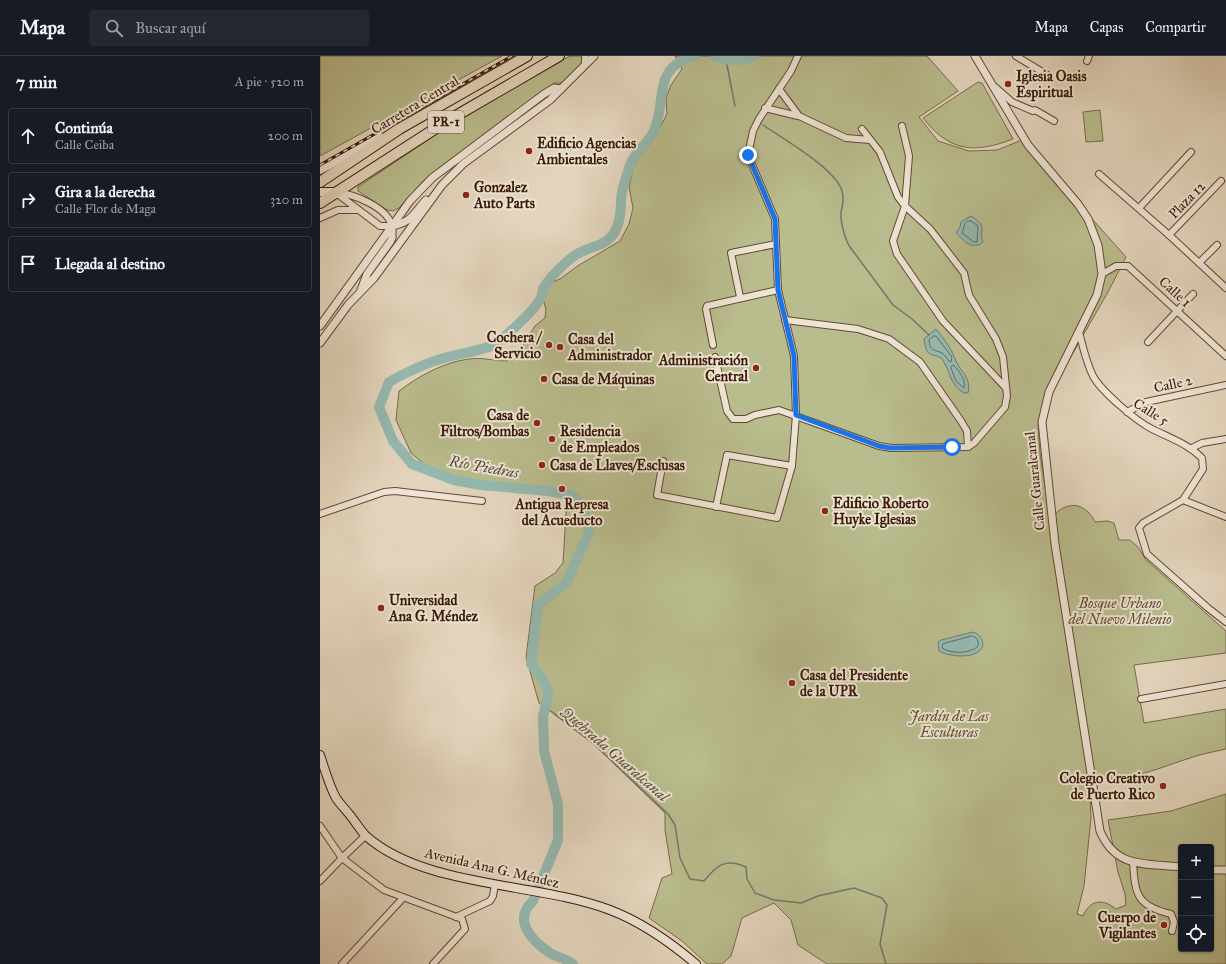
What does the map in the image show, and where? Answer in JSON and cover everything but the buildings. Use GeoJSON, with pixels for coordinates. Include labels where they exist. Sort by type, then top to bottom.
{"type":"FeatureCollection","features":[{"type":"Feature","properties":{"kind":"highway","name":"Carretera Central"},"geometry":{"type":"LineString","coordinates":[[320,182],[399,129],[527,56]]}},
{"type":"Feature","properties":{"kind":"highway","name":"PR-1"},"geometry":{"type":"LineString","coordinates":[[320,203],[336,192],[352,184],[447,121],[559,56]]}},
{"type":"Feature","properties":{"kind":"highway"},"geometry":{"type":"LineString","coordinates":[[336,192],[339,169]]}},
{"type":"Feature","properties":{"kind":"main road"},"geometry":{"type":"LineString","coordinates":[[320,170],[365,144],[399,129]]}},
{"type":"Feature","properties":{"kind":"main road"},"geometry":{"type":"LineString","coordinates":[[320,192],[336,192]]}},
{"type":"Feature","properties":{"kind":"main road","name":"Avenida Ana G. Méndez"},"geometry":{"type":"LineString","coordinates":[[320,756],[327,778],[337,798],[366,835],[400,858],[432,870],[495,884],[561,896],[610,910],[641,924],[673,944],[696,964]]}},
{"type":"Feature","properties":{"kind":"street"},"geometry":{"type":"LineString","coordinates":[[585,56],[585,65]]}},
{"type":"Feature","properties":{"kind":"street"},"geometry":{"type":"LineString","coordinates":[[320,344],[348,305],[374,278],[442,186],[463,164],[550,100],[594,56]]}},
{"type":"Feature","properties":{"kind":"street"},"geometry":{"type":"LineString","coordinates":[[663,461],[657,495],[777,518],[792,466],[796,415],[794,356],[778,290],[775,219],[748,155],[753,131],[765,108],[791,71],[798,56]]}},
{"type":"Feature","properties":{"kind":"street","name":"Calle Guaralcanal"},"geometry":{"type":"LineString","coordinates":[[975,56],[1028,145],[1078,204],[1088,220],[1098,245],[1102,274],[1097,295],[1049,392],[1044,409],[1042,433],[1055,544],[1100,831],[1110,849],[1119,856],[1133,862],[1178,867]]}},
{"type":"Feature","properties":{"kind":"street"},"geometry":{"type":"LineString","coordinates":[[1016,56],[1049,76]]}},
{"type":"Feature","properties":{"kind":"street"},"geometry":{"type":"LineString","coordinates":[[992,85],[1012,102],[1033,111],[1035,110],[1054,121]]}},
{"type":"Feature","properties":{"kind":"street"},"geometry":{"type":"LineString","coordinates":[[320,326],[410,201],[437,174],[544,94],[554,88],[561,89]]}},
{"type":"Feature","properties":{"kind":"street"},"geometry":{"type":"LineString","coordinates":[[779,89],[799,116]]}},
{"type":"Feature","properties":{"kind":"street"},"geometry":{"type":"LineString","coordinates":[[765,108],[799,116],[846,138],[870,140]]}},
{"type":"Feature","properties":{"kind":"street"},"geometry":{"type":"LineString","coordinates":[[902,126],[909,156],[905,206],[893,241],[897,254],[943,321],[1006,388]]}},
{"type":"Feature","properties":{"kind":"street"},"geometry":{"type":"LineString","coordinates":[[715,357],[727,411],[733,419],[746,419],[775,410],[796,415],[879,446],[890,448],[968,447],[974,443],[1005,407],[1006,388],[1003,357],[996,339],[969,295],[964,273],[930,229],[905,206],[898,197],[880,152],[862,129]]}},
{"type":"Feature","properties":{"kind":"street"},"geometry":{"type":"LineString","coordinates":[[1139,208],[1191,152]]}},
{"type":"Feature","properties":{"kind":"street"},"geometry":{"type":"LineString","coordinates":[[1099,174],[1139,208],[1226,288]]}},
{"type":"Feature","properties":{"kind":"street","name":"Plaza 12"},"geometry":{"type":"LineString","coordinates":[[1169,235],[1221,181]]}},
{"type":"Feature","properties":{"kind":"street"},"geometry":{"type":"LineString","coordinates":[[336,192],[380,226],[392,226],[409,221],[434,191],[442,186]]}},
{"type":"Feature","properties":{"kind":"street"},"geometry":{"type":"LineString","coordinates":[[336,192],[348,193],[361,198],[387,217],[392,226],[392,238],[368,274],[360,294]]}},
{"type":"Feature","properties":{"kind":"street"},"geometry":{"type":"LineString","coordinates":[[320,218],[338,210],[360,210]]}},
{"type":"Feature","properties":{"kind":"street"},"geometry":{"type":"LineString","coordinates":[[740,297],[731,253],[776,244]]}},
{"type":"Feature","properties":{"kind":"street"},"geometry":{"type":"LineString","coordinates":[[1199,263],[1217,245]]}},
{"type":"Feature","properties":{"kind":"street","name":"Calle 1"},"geometry":{"type":"LineString","coordinates":[[1102,274],[1116,266],[1128,266],[1226,356]]}},
{"type":"Feature","properties":{"kind":"street"},"geometry":{"type":"LineString","coordinates":[[713,345],[706,309],[707,306],[740,297],[778,290]]}},
{"type":"Feature","properties":{"kind":"street"},"geometry":{"type":"LineString","coordinates":[[1148,342],[1193,294]]}},
{"type":"Feature","properties":{"kind":"street"},"geometry":{"type":"LineString","coordinates":[[785,320],[858,329],[889,339],[901,346],[920,362],[961,421],[967,431],[968,447]]}},
{"type":"Feature","properties":{"kind":"street","name":"Calle 5"},"geometry":{"type":"LineString","coordinates":[[1079,332],[1085,358],[1093,377],[1127,412],[1151,428],[1192,448]]}},
{"type":"Feature","properties":{"kind":"street","name":"Calle 2"},"geometry":{"type":"LineString","coordinates":[[1127,412],[1146,402],[1226,385]]}},
{"type":"Feature","properties":{"kind":"street"},"geometry":{"type":"LineString","coordinates":[[1226,439],[1202,443],[1192,448],[1202,458],[1203,469],[1183,500],[1143,523],[1139,528],[1144,549],[1147,554],[1226,622]]}},
{"type":"Feature","properties":{"kind":"street"},"geometry":{"type":"LineString","coordinates":[[716,507],[727,455],[792,466]]}},
{"type":"Feature","properties":{"kind":"street"},"geometry":{"type":"LineString","coordinates":[[320,514],[384,492],[395,491],[482,501]]}},
{"type":"Feature","properties":{"kind":"street"},"geometry":{"type":"LineString","coordinates":[[1183,500],[1226,517]]}},
{"type":"Feature","properties":{"kind":"street"},"geometry":{"type":"LineString","coordinates":[[1141,699],[1226,684]]}},
{"type":"Feature","properties":{"kind":"street"},"geometry":{"type":"LineString","coordinates":[[320,826],[342,858],[384,890],[462,919],[465,929],[433,964]]}},
{"type":"Feature","properties":{"kind":"street"},"geometry":{"type":"LineString","coordinates":[[320,881],[366,835]]}},
{"type":"Feature","properties":{"kind":"street"},"geometry":{"type":"LineString","coordinates":[[1133,862],[1135,887],[1139,898],[1144,904],[1156,910],[1171,914],[1174,922],[1172,930]]}},
{"type":"Feature","properties":{"kind":"street"},"geometry":{"type":"LineString","coordinates":[[1214,870],[1226,870]]}},
{"type":"Feature","properties":{"kind":"street"},"geometry":{"type":"LineString","coordinates":[[456,917],[490,901],[493,896],[495,884]]}},
{"type":"Feature","properties":{"kind":"street"},"geometry":{"type":"LineString","coordinates":[[342,964],[403,898]]}},
{"type":"Feature","properties":{"kind":"green space"},"geometry":{"type":"Polygon","coordinates":[[[320,56],[502,56],[320,156],[320,56]]]}},
{"type":"Feature","properties":{"kind":"green space"},"geometry":{"type":"Polygon","coordinates":[[[570,56],[588,56],[563,83],[554,83],[544,90],[423,181],[399,208],[393,211],[387,210],[358,191],[358,187],[459,119],[570,56]]]}},
{"type":"Feature","properties":{"kind":"green space"},"geometry":{"type":"Polygon","coordinates":[[[675,56],[927,56],[958,91],[919,117],[938,141],[969,151],[997,150],[1022,140],[1126,257],[1108,292],[1049,395],[1038,422],[1040,453],[1050,519],[1062,509],[1068,506],[1074,506],[1085,510],[1091,515],[1095,522],[1107,521],[1114,523],[1119,540],[1130,540],[1138,547],[1146,560],[1226,631],[1226,653],[1134,665],[1144,723],[1226,709],[1226,749],[1127,777],[1102,779],[1089,777],[1091,818],[1084,886],[1077,914],[1083,916],[1089,907],[1097,902],[1106,903],[1116,909],[1126,905],[1125,894],[1118,872],[1108,820],[1171,811],[1226,794],[1226,964],[827,964],[798,945],[791,920],[774,903],[742,918],[731,956],[722,964],[707,964],[682,941],[649,918],[662,878],[672,874],[665,830],[665,813],[580,731],[539,703],[526,657],[535,586],[555,573],[563,563],[567,496],[479,487],[439,477],[411,453],[396,420],[399,391],[432,370],[450,363],[469,359],[478,358],[507,361],[524,344],[535,326],[545,318],[546,310],[540,287],[560,279],[579,265],[620,241],[629,224],[633,208],[629,187],[633,169],[639,157],[657,133],[667,114],[666,98],[671,85],[682,69],[675,56]]]}},
{"type":"Feature","properties":{"kind":"green space"},"geometry":{"type":"Polygon","coordinates":[[[978,82],[982,83],[1013,139],[986,147],[964,147],[953,144],[943,138],[923,118],[978,82]]]}},
{"type":"Feature","properties":{"kind":"green space"},"geometry":{"type":"Polygon","coordinates":[[[1100,110],[1103,141],[1086,142],[1083,112],[1100,110]]]}},
{"type":"Feature","properties":{"kind":"water"},"geometry":{"type":"Polygon","coordinates":[[[971,216],[980,223],[982,228],[983,242],[976,246],[969,244],[956,233],[961,222],[971,216]]]}},
{"type":"Feature","properties":{"kind":"water"},"geometry":{"type":"Polygon","coordinates":[[[936,329],[948,344],[969,384],[968,393],[964,393],[956,386],[942,359],[927,352],[924,339],[936,329]]]}},
{"type":"Feature","properties":{"kind":"water"},"geometry":{"type":"Polygon","coordinates":[[[973,632],[981,637],[983,643],[981,649],[975,654],[959,656],[939,651],[938,642],[941,640],[973,632]]]}},
{"type":"Feature","properties":{"kind":"waterway","name":"Río Piedras"},"geometry":{"type":"LineString","coordinates":[[573,964],[568,960],[553,955],[543,948],[531,936],[524,923],[524,915],[527,908],[533,901],[558,840],[558,804],[544,751],[543,716],[549,693],[543,680],[531,664],[538,605],[566,583],[589,532],[586,516],[574,496],[548,491],[481,485],[454,480],[412,464],[393,441],[379,407],[389,382],[428,363],[482,349],[498,342],[536,306],[541,298],[543,289],[561,267],[580,252],[604,243],[609,239],[619,223],[622,192],[632,160],[650,138],[655,128],[663,85],[667,76],[672,68],[681,61],[695,56]]}},
{"type":"Feature","properties":{"kind":"waterway","name":"Río Piedras"},"geometry":{"type":"LineString","coordinates":[[715,56],[734,60],[754,56]]}},
{"type":"Feature","properties":{"kind":"waterway"},"geometry":{"type":"LineString","coordinates":[[726,60],[735,106]]}},
{"type":"Feature","properties":{"kind":"waterway"},"geometry":{"type":"LineString","coordinates":[[763,125],[819,164],[838,182],[843,196],[841,212],[842,225],[846,240],[850,247],[893,305],[912,319],[929,335]]}},
{"type":"Feature","properties":{"kind":"waterway","name":"Quebrada Guaralcanal"},"geometry":{"type":"LineString","coordinates":[[545,707],[595,745],[668,814],[675,825],[680,858],[690,879],[704,881],[717,867],[727,863],[732,863],[746,867],[747,879],[755,893],[774,900],[801,903],[818,896],[854,888],[882,898],[887,905],[880,944],[886,964]]}},
{"type":"Feature","properties":{"kind":"tunnel"},"geometry":{"type":"LineString","coordinates":[[713,345],[715,357]]}},
{"type":"Feature","properties":{"kind":"railway"},"geometry":{"type":"LineString","coordinates":[[320,165],[512,56]]}},
{"type":"Feature","properties":{"kind":"place","name":"Iglesia Oasis Espiritual"},"geometry":{"type":"Point","coordinates":[1008,84]}},
{"type":"Feature","properties":{"kind":"place","name":"Edificio Agencias Ambientales"},"geometry":{"type":"Point","coordinates":[529,151]}},
{"type":"Feature","properties":{"kind":"place","name":"Gonzalez Auto Parts"},"geometry":{"type":"Point","coordinates":[466,195]}},
{"type":"Feature","properties":{"kind":"place","name":"Cochera / Servicio"},"geometry":{"type":"Point","coordinates":[549,345]}},
{"type":"Feature","properties":{"kind":"place","name":"Casa del Administrador"},"geometry":{"type":"Point","coordinates":[560,347]}},
{"type":"Feature","properties":{"kind":"place","name":"Administración Central"},"geometry":{"type":"Point","coordinates":[756,368]}},
{"type":"Feature","properties":{"kind":"place","name":"Casa de Máquinas"},"geometry":{"type":"Point","coordinates":[544,379]}},
{"type":"Feature","properties":{"kind":"place","name":"Casa de Filtros/Bombas"},"geometry":{"type":"Point","coordinates":[537,423]}},
{"type":"Feature","properties":{"kind":"place","name":"Residencia de Empleados"},"geometry":{"type":"Point","coordinates":[552,439]}},
{"type":"Feature","properties":{"kind":"place","name":"Casa de Llaves/Esclusas"},"geometry":{"type":"Point","coordinates":[542,465]}},
{"type":"Feature","properties":{"kind":"place","name":"Antigua Represa del Acueducto"},"geometry":{"type":"Point","coordinates":[562,489]}},
{"type":"Feature","properties":{"kind":"place","name":"Edificio Roberto Huyke Iglesias"},"geometry":{"type":"Point","coordinates":[825,511]}},
{"type":"Feature","properties":{"kind":"place","name":"Universidad Ana G. Méndez"},"geometry":{"type":"Point","coordinates":[381,608]}},
{"type":"Feature","properties":{"kind":"place","name":"Casa del Presidente de la UPR"},"geometry":{"type":"Point","coordinates":[792,683]}},
{"type":"Feature","properties":{"kind":"place","name":"Colegio Creativo de Puerto Rico"},"geometry":{"type":"Point","coordinates":[1163,786]}},
{"type":"Feature","properties":{"kind":"place","name":"Cuerpo de Vigilantes"},"geometry":{"type":"Point","coordinates":[1164,925]}},
{"type":"Feature","properties":{"kind":"route"},"geometry":{"type":"LineString","coordinates":[[748,155],[775,219],[778,290],[794,356],[796,415],[879,446],[890,448],[952,447]]}},
{"type":"Feature","properties":{"kind":"park label","name":"Bosque Urbano del Nuevo Milenio"},"geometry":{"type":"Point","coordinates":[1120,612]}},
{"type":"Feature","properties":{"kind":"park label","name":"Jardín de Las Esculturas"},"geometry":{"type":"Point","coordinates":[949,724]}}]}
